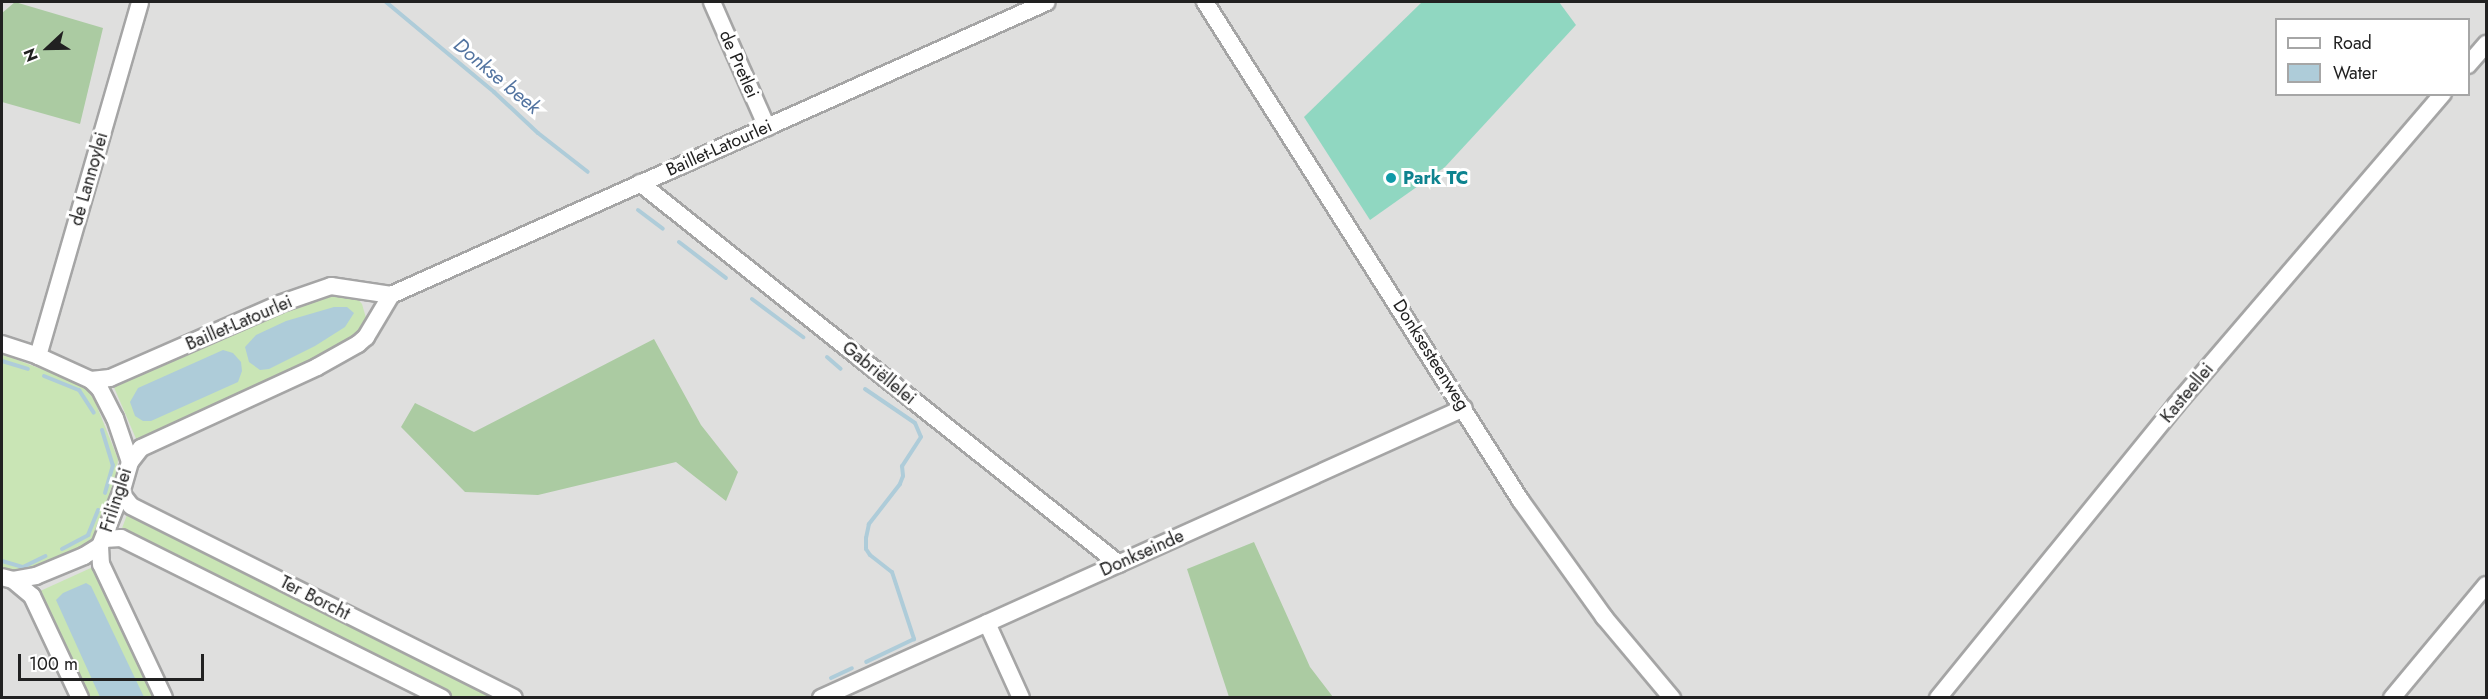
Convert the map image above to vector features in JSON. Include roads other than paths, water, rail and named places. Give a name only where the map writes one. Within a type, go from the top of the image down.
[{"type":"street","name":"de Lannoylei","points":[[38,356],[140,2]]},
{"type":"street","name":"de Pretlei","points":[[712,2],[767,127]]},
{"type":"street","name":"Baillet-Latourlei","points":[[91,380],[110,378],[279,304],[331,286],[391,295],[1047,2]]},
{"type":"street","name":"Donksesteenweg","points":[[1205,2],[1521,501],[1604,617],[1672,698]]},
{"type":"street","points":[[2470,64],[2487,44]]},
{"type":"street","name":"Kasteellei","points":[[1938,698],[2176,405],[2441,96]]},
{"type":"street","name":"Gabriëllelei","points":[[640,183],[1119,564]]},
{"type":"street","points":[[130,462],[141,448],[352,349],[366,337],[391,295]]},
{"type":"street","points":[[2,344],[38,356],[91,380]]},
{"type":"street","name":"Frilinglei","points":[[91,380],[100,389],[115,418],[130,462],[122,493],[102,543],[101,564],[164,698]]},
{"type":"street","name":"Donkseinde","points":[[821,698],[1464,408]]},
{"type":"street","name":"Ter Borcht","points":[[122,493],[131,506],[514,698]]},
{"type":"street","name":"Ter Borcht","points":[[102,543],[121,538],[442,698]]},
{"type":"street","name":"Frilinglei","points":[[7,578],[25,579],[60,568],[102,543]]},
{"type":"street","name":"Frilinglei","points":[[7,578],[32,596],[80,698]]},
{"type":"street","points":[[2392,698],[2487,585]]},
{"type":"street","points":[[987,623],[1021,698]]},
{"type":"water","points":[[334,307],[347,307],[354,313],[345,327],[315,346],[269,369],[260,370],[249,362],[245,347],[256,335],[286,321]]},
{"type":"water","points":[[223,350],[233,353],[241,362],[242,371],[238,382],[151,421],[143,421],[135,416],[130,402],[138,388]]},
{"type":"water","points":[[86,583],[91,586],[144,697],[100,697],[56,600],[63,593]]},
{"type":"waterway","name":"Donkse beek","points":[[386,2],[494,92],[538,133],[588,172]]},
{"type":"waterway","name":"Donkse beek","points":[[638,210],[663,229]]},
{"type":"waterway","name":"Donkse beek","points":[[679,242],[726,278]]},
{"type":"waterway","name":"Donkse beek","points":[[752,299],[803,337]]},
{"type":"waterway","name":"Donkse beek","points":[[827,357],[841,369]]},
{"type":"waterway","points":[[2,361],[28,369]]},
{"type":"waterway","points":[[44,376],[79,390],[94,413]]},
{"type":"waterway","name":"Donkse beek","points":[[865,389],[915,423],[921,437],[902,466],[903,476],[900,484],[869,524],[866,538],[866,549],[870,555],[892,572],[914,639],[866,662]]},
{"type":"waterway","points":[[102,430],[113,465],[105,493]]},
{"type":"waterway","points":[[62,549],[88,535],[98,510]]},
{"type":"waterway","points":[[2,561],[23,567],[46,556]]},
{"type":"waterway","name":"Donkse beek","points":[[831,678],[852,668]]},
{"type":"place","name":"Park TC","points":[[1391,178]]}]
